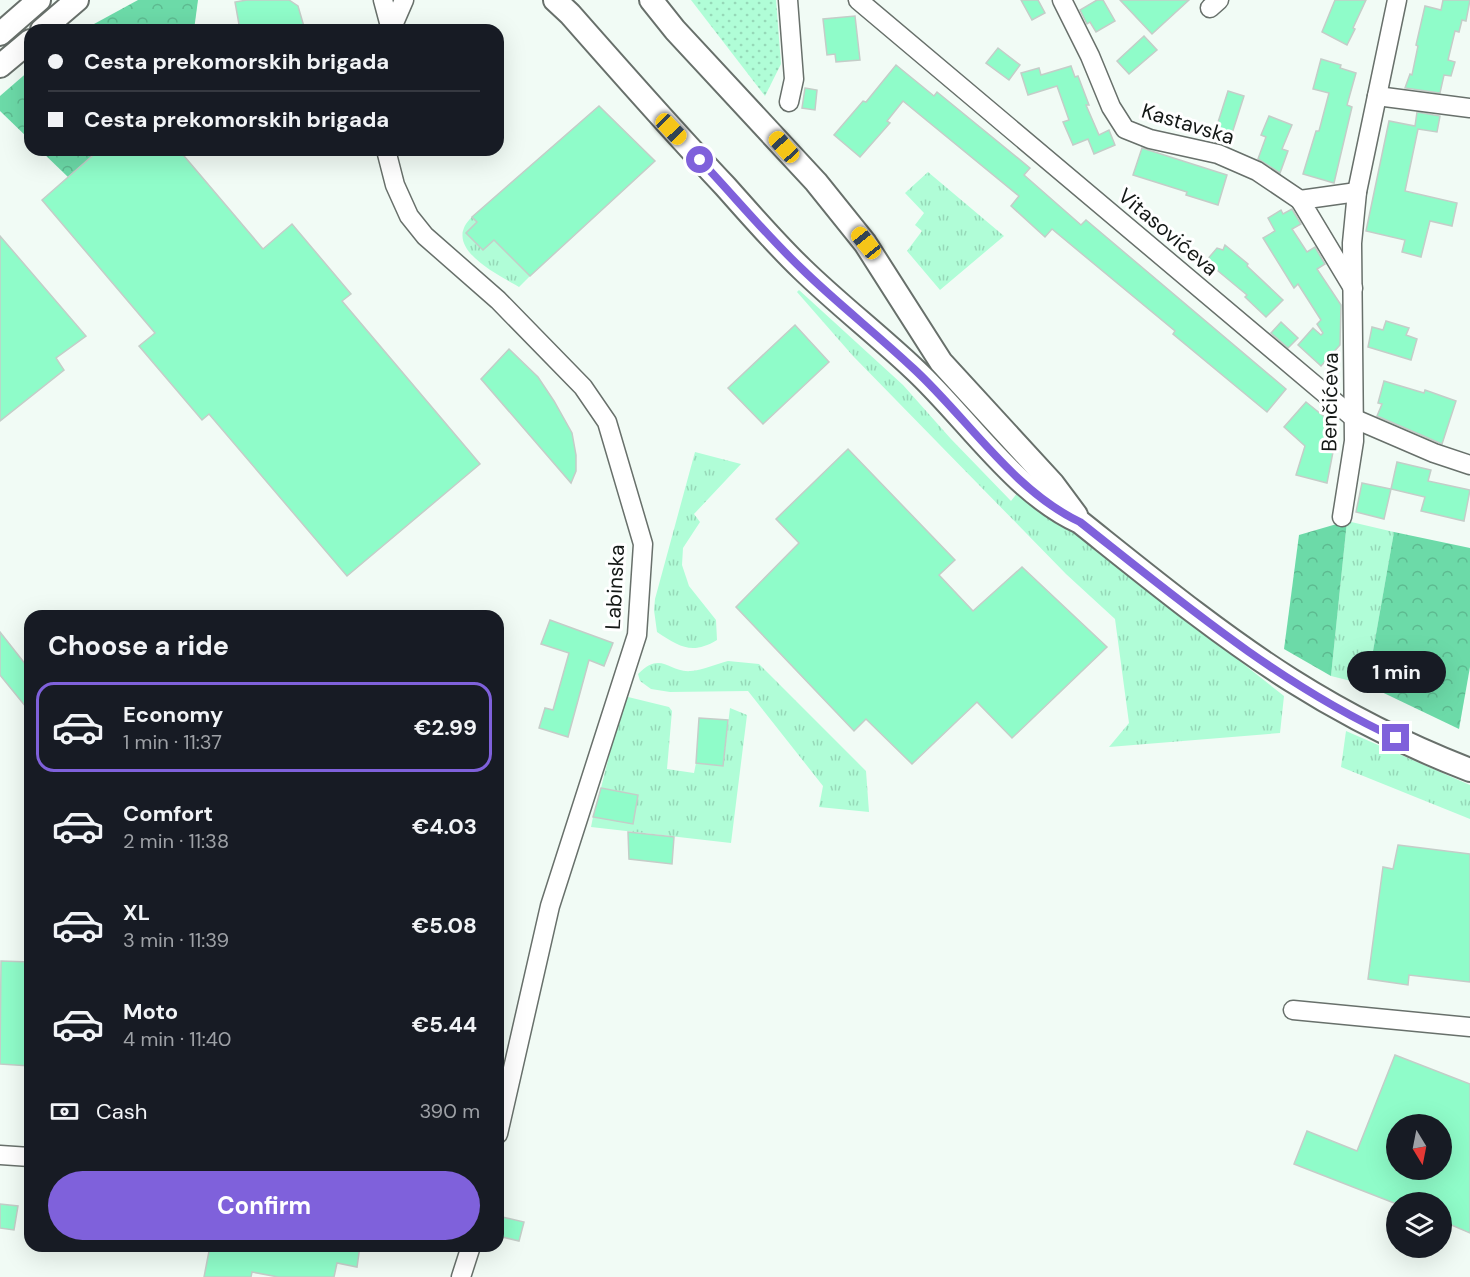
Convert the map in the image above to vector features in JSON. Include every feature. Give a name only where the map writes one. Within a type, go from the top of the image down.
[{"type":"main road","points":[[0,34],[39,0]]},
{"type":"main road","points":[[49,24],[77,0]]},
{"type":"main road","points":[[555,0],[801,269],[915,370],[998,458],[1043,500],[1080,522],[1190,609],[1291,680],[1376,728],[1470,770]]},
{"type":"main road","points":[[653,1],[675,30],[816,182],[866,243],[941,362],[1053,484],[1080,522]]},
{"type":"main road","points":[[0,66],[24,45]]},
{"type":"street","points":[[384,0],[390,24]]},
{"type":"street","points":[[394,24],[404,0]]},
{"type":"street","points":[[788,0],[794,79],[789,102]]},
{"type":"street","name":"Vitasovićeva","points":[[858,0],[1355,419],[1434,453],[1470,465]]},
{"type":"street","name":"Kastavska","points":[[1062,0],[1090,56],[1111,107],[1125,129],[1150,139],[1218,154],[1257,171],[1300,200]]},
{"type":"street","name":"Benčićeva","points":[[1342,517],[1354,441],[1352,243],[1357,192],[1396,0]]},
{"type":"street","points":[[1377,96],[1470,108]]},
{"type":"street","name":"Labinska","points":[[388,156],[395,185],[409,216],[425,236],[506,308],[583,387],[607,422],[643,544],[638,635],[550,906],[504,1108]]},
{"type":"street","points":[[1353,288],[1334,260],[1300,200],[1357,192]]},
{"type":"street","points":[[1293,1010],[1470,1028]]},
{"type":"street","points":[[0,1155],[24,1157]]},
{"type":"street","points":[[461,1277],[469,1252]]},
{"type":"green space","points":[[138,0],[198,0],[195,24],[94,24]]},
{"type":"green space","points":[[691,0],[776,0],[781,64],[765,96]]},
{"type":"green space","points":[[24,75],[24,134],[0,111],[0,96]]},
{"type":"green space","points":[[46,156],[92,156],[68,177]]},
{"type":"green space","points":[[928,172],[1004,236],[940,290],[907,251],[922,231],[915,225],[924,213],[905,193]]},
{"type":"green space","points":[[472,217],[530,276],[519,287],[486,267],[467,249],[463,239],[464,228]]},
{"type":"green space","points":[[799,290],[903,385],[1011,501],[1018,492],[1064,522],[1284,696],[1280,733],[1109,747],[1129,723],[1115,619],[1066,574],[853,356],[797,292]]},
{"type":"green space","points":[[695,452],[741,464],[694,514],[700,522],[683,548],[682,565],[689,586],[716,620],[717,640],[708,645],[693,648],[673,642],[657,632],[654,610]]},
{"type":"green space","points":[[1347,521],[1394,532],[1367,685],[1331,676]]},
{"type":"green space","points":[[1347,521],[1331,676],[1284,649],[1299,535]]},
{"type":"green space","points":[[1394,532],[1470,548],[1470,667],[1459,729],[1367,685]]},
{"type":"green space","points":[[728,661],[759,664],[866,771],[869,812],[819,807],[823,786],[748,691],[670,692],[651,689],[640,681],[638,674],[646,667],[659,663],[683,671],[691,671]]},
{"type":"green space","points":[[624,696],[669,707],[672,711],[667,769],[694,773],[696,763],[723,766],[730,708],[747,715],[731,843],[591,827],[593,817],[633,823],[638,795],[601,788]]},
{"type":"green space","points":[[1346,731],[1470,785],[1470,819],[1341,767]]},
{"type":"building","points":[[289,0],[298,6],[303,24],[239,24],[235,2]]},
{"type":"building","points":[[1021,0],[1038,0],[1045,13],[1032,20]]},
{"type":"building","points":[[1097,0],[1103,0],[1115,21],[1096,32],[1090,22],[1087,24],[1080,10]]},
{"type":"building","points":[[1120,0],[1189,0],[1152,34]]},
{"type":"building","points":[[1335,0],[1366,0],[1347,45],[1322,32]]},
{"type":"building","points":[[1443,0],[1470,0],[1466,21],[1462,20],[1459,32],[1455,31],[1448,60],[1455,62],[1451,76],[1444,75],[1440,93],[1405,88],[1410,74],[1412,75],[1425,6],[1441,10]]},
{"type":"building","points":[[855,16],[860,60],[836,62],[835,54],[827,55],[823,19]]},
{"type":"building","points":[[1144,36],[1157,50],[1129,74],[1117,61]]},
{"type":"building","points":[[998,48],[1020,65],[1009,80],[986,63]]},
{"type":"building","points":[[1321,59],[1341,65],[1340,68],[1356,73],[1347,105],[1352,107],[1334,183],[1303,174],[1316,131],[1319,131],[1329,93],[1313,89]]},
{"type":"building","points":[[896,65],[934,96],[937,92],[1030,168],[1024,175],[1081,225],[1086,220],[1286,389],[1267,412],[1173,334],[1175,331],[1052,229],[1045,237],[1011,206],[1019,196],[903,101],[887,121],[890,123],[860,157],[834,135],[863,101],[866,102]]},
{"type":"building","points":[[1071,66],[1075,77],[1078,76],[1089,105],[1086,105],[1099,135],[1109,130],[1115,145],[1094,154],[1088,139],[1073,145],[1063,122],[1069,120],[1057,86],[1028,95],[1021,73],[1039,68],[1041,75]]},
{"type":"building","points":[[805,88],[817,90],[815,110],[802,108]]},
{"type":"building","points":[[1228,91],[1244,96],[1228,146],[1212,141]]},
{"type":"building","points":[[599,106],[655,161],[530,276],[494,240],[483,250],[466,233],[477,222],[472,217]]},
{"type":"building","points":[[1417,112],[1440,116],[1437,132],[1418,129],[1405,191],[1457,203],[1452,226],[1430,221],[1421,257],[1402,252],[1405,240],[1366,231],[1389,121],[1415,126]]},
{"type":"building","points":[[1269,116],[1292,125],[1282,149],[1288,151],[1280,173],[1258,159],[1266,137],[1261,135]]},
{"type":"building","points":[[1142,148],[1227,175],[1218,205],[1186,195],[1187,192],[1133,175]]},
{"type":"building","points":[[92,156],[184,156],[263,249],[292,224],[351,294],[342,301],[480,464],[347,576],[209,414],[202,420],[139,346],[155,333],[42,200]]},
{"type":"building","points":[[1292,209],[1301,224],[1292,229],[1307,252],[1315,247],[1325,264],[1317,269],[1341,305],[1340,345],[1321,366],[1298,345],[1313,328],[1321,335],[1323,333],[1317,324],[1321,320],[1298,284],[1294,288],[1263,238],[1275,231],[1268,218],[1281,210],[1283,214]]},
{"type":"building","points":[[0,236],[86,336],[56,358],[64,370],[0,421]]},
{"type":"building","points":[[1225,245],[1248,264],[1247,266],[1283,300],[1266,317],[1245,297],[1247,295],[1206,261],[1217,248],[1223,250]]},
{"type":"building","points":[[1386,321],[1409,328],[1406,335],[1417,339],[1411,360],[1368,347],[1372,327],[1383,330]]},
{"type":"building","points":[[1281,322],[1298,338],[1288,348],[1271,333]]},
{"type":"building","points":[[795,325],[829,362],[763,424],[728,388]]},
{"type":"building","points":[[509,349],[538,377],[572,433],[576,471],[571,483],[481,379]]},
{"type":"building","points":[[1384,381],[1424,393],[1425,390],[1456,401],[1442,444],[1377,416],[1382,404],[1378,403]]},
{"type":"building","points":[[1306,402],[1337,427],[1321,445],[1333,452],[1327,483],[1296,475],[1305,446],[1284,427]]},
{"type":"building","points":[[848,449],[955,560],[939,575],[973,611],[1022,567],[1107,647],[1012,738],[977,702],[912,764],[866,719],[854,731],[736,607],[799,543],[776,519]]},
{"type":"building","points":[[1397,462],[1431,470],[1428,481],[1470,490],[1464,521],[1421,511],[1425,497],[1391,489]]},
{"type":"building","points":[[1362,483],[1391,489],[1384,519],[1356,512]]},
{"type":"building","points":[[550,620],[613,643],[604,666],[589,660],[568,737],[539,728],[545,708],[553,710],[569,653],[541,644]]},
{"type":"building","points":[[0,632],[24,662],[24,705],[0,675]]},
{"type":"building","points":[[699,718],[728,720],[723,766],[696,763]]},
{"type":"building","points":[[601,788],[638,795],[633,824],[593,817]]},
{"type":"building","points":[[628,832],[674,837],[672,864],[629,859]]},
{"type":"building","points":[[1398,845],[1470,854],[1470,982],[1409,975],[1408,985],[1368,979],[1383,867],[1393,869]]},
{"type":"building","points":[[1,961],[24,962],[24,1066],[0,1064]]},
{"type":"building","points":[[1395,1055],[1470,1084],[1470,1233],[1452,1225],[1452,1192],[1386,1192],[1386,1200],[1294,1164],[1307,1131],[1357,1151]]},
{"type":"building","points":[[0,1204],[18,1206],[14,1230],[0,1228]]},
{"type":"building","points":[[504,1217],[524,1222],[519,1241],[504,1237]]},
{"type":"building","points":[[209,1252],[359,1252],[357,1267],[337,1263],[334,1277],[278,1277],[252,1272],[251,1277],[204,1277]]},
{"type":"route","points":[[700,160],[801,269],[915,370],[998,458],[1043,500],[1080,522],[1190,609],[1291,680],[1396,738]]}]
